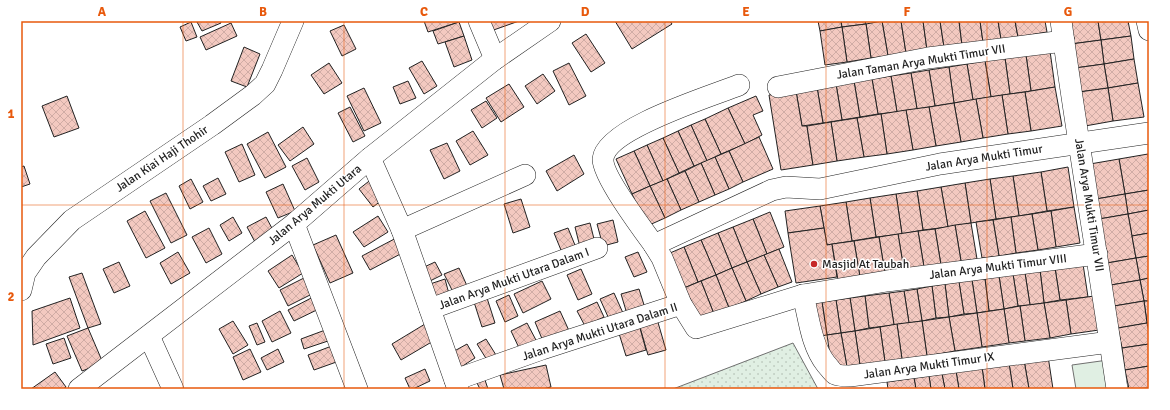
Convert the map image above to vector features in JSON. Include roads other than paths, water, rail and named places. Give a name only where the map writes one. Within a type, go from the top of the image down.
[{"type":"street","name":"Jalan Kiai Haji Thohir","points":[[22,276],[36,257],[72,220],[173,153],[253,95],[265,84],[293,21]]},
{"type":"street","points":[[479,21],[495,59]]},
{"type":"street","name":"Jalan Arya Mukti Utara","points":[[79,389],[294,224],[370,158],[495,59],[550,21]]},
{"type":"street","name":"Jalan Arya Mukti Timur VII","points":[[1061,21],[1117,389]]},
{"type":"street","points":[[1147,21],[1149,30]]},
{"type":"street","name":"Jalan Taman Arya Mukti Timur VII","points":[[778,87],[928,58],[1064,41]]},
{"type":"street","points":[[681,304],[662,258],[612,184],[603,159],[608,147],[628,131],[648,121],[739,85]]},
{"type":"street","name":"Jalan Arya Mukti Timur","points":[[654,245],[772,190],[786,187],[820,189],[940,164],[1149,133]]},
{"type":"street","points":[[370,158],[402,230],[456,385]]},
{"type":"street","points":[[402,230],[525,175]]},
{"type":"street","points":[[294,224],[357,389]]},
{"type":"street","name":"Jalan Arya Mukti Utara Dalam I","points":[[430,309],[597,248]]},
{"type":"street","name":"Jalan Arya Mukti Timur VIII","points":[[803,295],[887,281],[1097,254]]},
{"type":"street","name":"Jalan Arya Mukti Utara Dalam II","points":[[456,385],[542,349],[681,304],[696,328],[803,295]]},
{"type":"street","name":"Jalan Arya Mukti Timur IX","points":[[803,295],[815,345],[821,358],[834,373],[841,376],[850,376],[864,382],[1110,342]]},
{"type":"street","points":[[149,336],[173,389]]},
{"type":"place","name":"Masjid At Taubah","points":[[814,264]]}]
